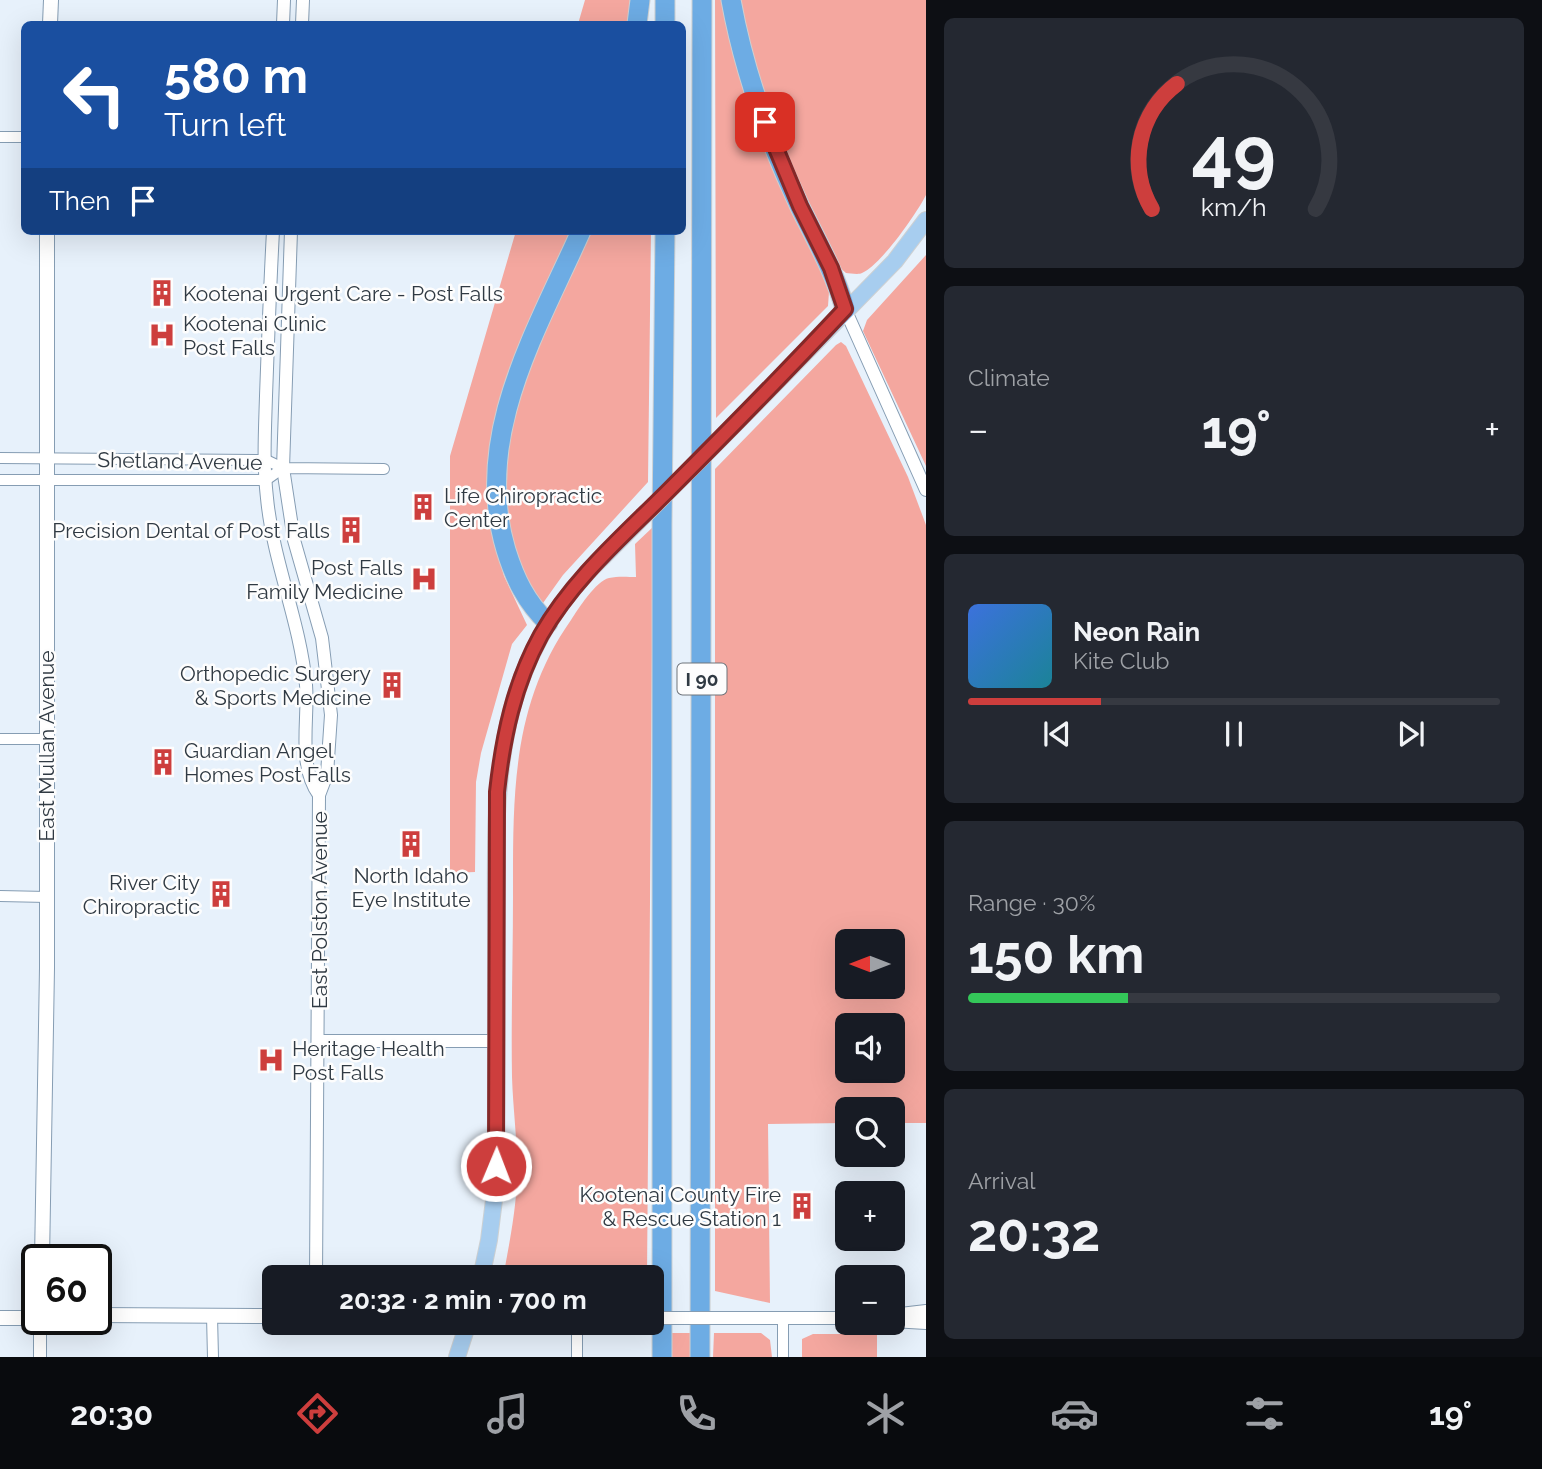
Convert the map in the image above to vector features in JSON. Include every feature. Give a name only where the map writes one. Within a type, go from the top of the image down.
[{"type":"highway","points":[[637,21],[640,0]]},
{"type":"highway","points":[[665,0],[665,21]]},
{"type":"highway","name":"I 90","points":[[700,1357],[702,0]]},
{"type":"highway","points":[[731,0],[760,109],[800,206],[831,268],[845,309]]},
{"type":"highway","points":[[548,624],[523,593],[509,558],[497,503],[497,456],[502,426],[518,373],[579,235]]},
{"type":"highway","name":"I 90","points":[[662,1357],[662,524],[665,235]]},
{"type":"main road","points":[[50,21],[51,0]]},
{"type":"main road","points":[[484,1265],[495,1192],[497,792],[502,749],[515,696],[532,653],[577,581],[895,261],[926,220]]},
{"type":"main road","name":"East Mullan Avenue","points":[[42,1244],[47,897],[47,235]]},
{"type":"main road","points":[[112,1315],[262,1316]]},
{"type":"main road","points":[[0,1318],[21,1319]]},
{"type":"main road","points":[[457,1357],[464,1335]]},
{"type":"street","points":[[283,21],[284,0]]},
{"type":"street","points":[[302,21],[303,0]]},
{"type":"street","points":[[0,137],[21,137]]},
{"type":"street","name":"East Polston Avenue","points":[[273,235],[266,480],[271,534],[298,638],[306,686],[307,759],[310,779],[319,795]]},
{"type":"street","name":"East Polston Avenue","points":[[291,235],[283,468],[294,540],[322,638],[329,702],[330,755],[327,774],[319,795],[316,1265]]},
{"type":"street","points":[[845,309],[926,490]]},
{"type":"street","name":"Shetland Avenue","points":[[0,458],[265,460],[283,468]]},
{"type":"street","points":[[283,468],[384,468]]},
{"type":"street","name":"Shetland Avenue","points":[[0,480],[266,480],[283,468]]},
{"type":"street","points":[[0,739],[46,739]]},
{"type":"street","points":[[0,896],[47,897]]},
{"type":"street","points":[[318,1041],[496,1041]]},
{"type":"street","points":[[905,1313],[926,1311]]},
{"type":"street","points":[[212,1316],[213,1357]]},
{"type":"street","points":[[664,1318],[835,1318]]},
{"type":"street","points":[[783,1318],[783,1357]]},
{"type":"street","points":[[905,1322],[926,1324]]},
{"type":"street","points":[[39,1335],[40,1357]]},
{"type":"street","points":[[577,1335],[577,1357]]},
{"type":"shaded area","points":[[585,0],[632,0],[629,21],[579,21]]},
{"type":"shaded area","points":[[715,0],[722,0],[829,292],[828,306],[716,418]]},
{"type":"shaded area","points":[[739,0],[926,0],[926,195],[888,250],[862,273],[846,273],[838,266],[820,233],[765,110]]},
{"type":"shaded area","points":[[515,235],[571,235],[509,378],[495,541],[504,576],[527,625],[512,644],[481,753],[476,782],[475,872],[450,873],[450,456]]},
{"type":"shaded area","points":[[588,235],[651,235],[648,482],[563,575],[543,603],[527,595],[506,516],[506,450],[531,360]]},
{"type":"shaded area","points":[[926,255],[926,466],[863,331],[867,320]]},
{"type":"shaded area","points":[[841,342],[846,346],[908,477],[926,525],[926,1123],[905,1123],[905,1097],[835,1097],[835,1123],[768,1124],[770,1303],[715,1291],[715,469]]},
{"type":"shaded area","points":[[653,527],[647,1265],[505,1265],[517,1178],[512,1054],[514,823],[526,719],[551,652],[593,590],[609,578],[636,577],[635,544]]},
{"type":"shaded area","points":[[671,1333],[690,1333],[690,1357],[671,1357]]},
{"type":"shaded area","points":[[714,1333],[761,1333],[770,1340],[772,1357],[713,1357]]},
{"type":"shaded area","points":[[813,1334],[877,1335],[877,1357],[802,1357],[802,1339]]},
{"type":"place","name":"Kootenai Urgent Care - Post Falls","points":[[162,293]]},
{"type":"place","name":"Kootenai Clinic Post Falls","points":[[162,335]]},
{"type":"place","name":"Life Chiropractic Center","points":[[423,507]]},
{"type":"place","name":"Precision Dental of Post Falls","points":[[351,530]]},
{"type":"place","name":"Post Falls Family Medicine","points":[[424,579]]},
{"type":"place","name":"Orthopedic Surgery & Sports Medicine","points":[[392,685]]},
{"type":"place","name":"Guardian Angel Homes Post Falls","points":[[163,762]]},
{"type":"place","name":"North Idaho Eye Institute","points":[[411,844]]},
{"type":"place","name":"River City Chiropractic","points":[[221,894]]},
{"type":"place","name":"Heritage Health Post Falls","points":[[271,1060]]},
{"type":"place","name":"Kootenai County Fire & Rescue Station 1","points":[[802,1206]]},
{"type":"route","points":[[496,1166],[497,792],[502,749],[524,671],[548,624],[577,581],[763,396],[845,309],[831,268],[800,206],[765,122]]}]
